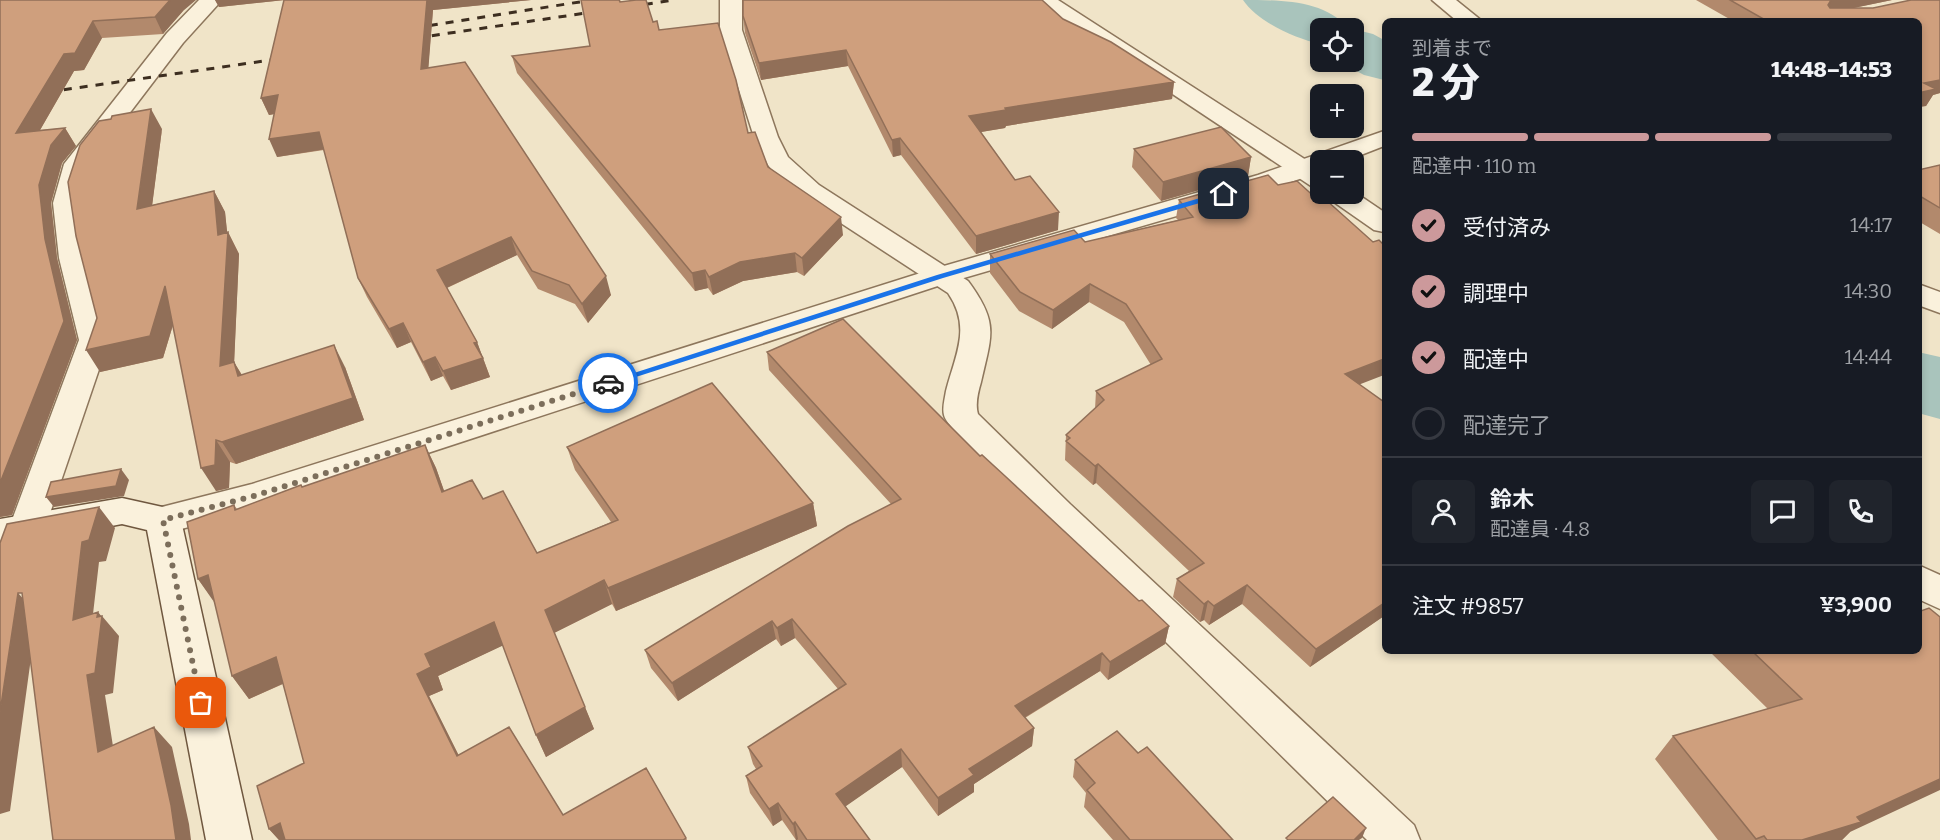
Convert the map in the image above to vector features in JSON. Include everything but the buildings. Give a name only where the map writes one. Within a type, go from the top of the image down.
[{"type":"street","points":[[13,530],[94,340],[73,258],[66,203],[77,164],[175,38],[211,0]]},
{"type":"street","points":[[731,0],[730,30],[766,137],[777,160],[790,175],[810,190],[958,288],[970,300],[975,313],[976,351],[961,393],[960,414],[966,422],[1057,513],[1398,840]]},
{"type":"street","points":[[1044,0],[1310,163]]},
{"type":"street","points":[[1442,0],[1467,18]]},
{"type":"street","points":[[1356,150],[1382,139]]},
{"type":"street","points":[[13,530],[122,511],[163,520],[254,496],[940,276],[1310,169]]},
{"type":"street","points":[[1355,204],[1382,223]]},
{"type":"street","points":[[1922,295],[1940,304]]},
{"type":"street","points":[[163,520],[229,840]]},
{"type":"street","points":[[1922,583],[1940,594]]},
{"type":"waterway","points":[[1269,0],[1310,22]]},
{"type":"waterway","points":[[1364,52],[1382,62]]},
{"type":"waterway","points":[[1922,381],[1940,392]]},
{"type":"railway","points":[[414,28],[592,0]]},
{"type":"railway","points":[[629,7],[673,0]]},
{"type":"railway","points":[[416,38],[600,11]]},
{"type":"railway","points":[[48,92],[285,58]]},
{"type":"way so far","points":[[201,703],[163,520],[254,496],[608,383]]},
{"type":"route","points":[[608,383],[940,276],[1224,194]]}]
